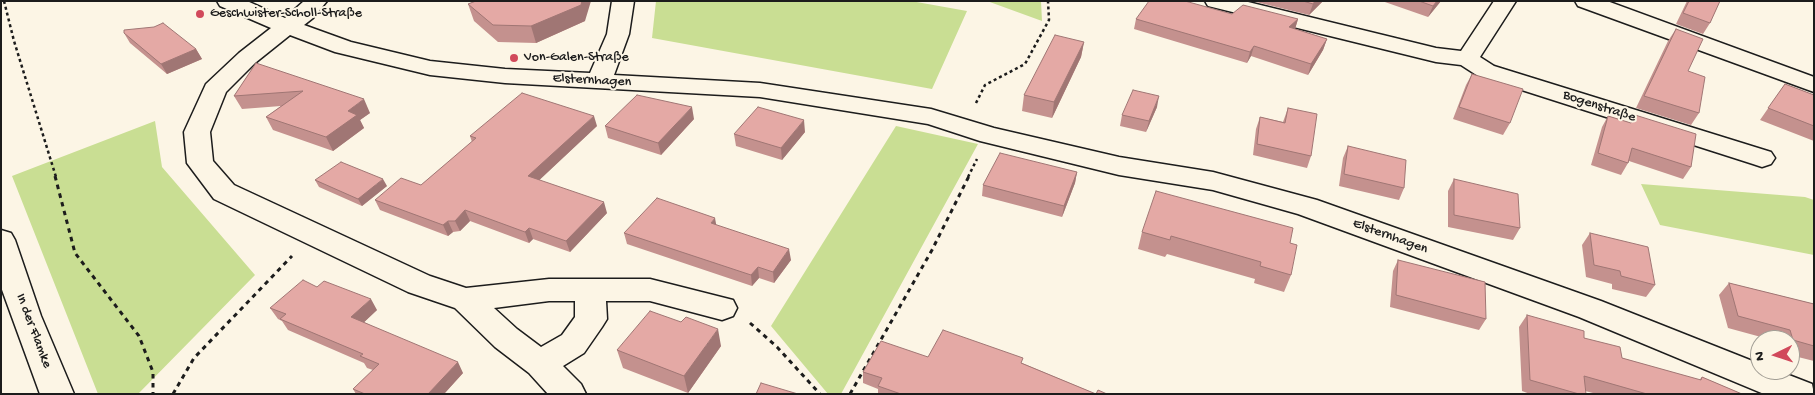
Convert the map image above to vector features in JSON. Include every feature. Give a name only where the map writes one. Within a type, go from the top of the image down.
[{"type":"street","name":"Elsternhagen","points":[[228,1],[343,48],[430,68],[505,76],[760,90],[931,117],[1119,166],[1212,181],[1308,207],[1590,309],[1800,394]]},
{"type":"street","points":[[316,1],[288,27],[248,58],[216,90],[197,132],[200,163],[224,192],[419,284],[466,300],[506,338],[540,364],[569,394]]},
{"type":"street","points":[[599,82],[618,34],[623,1]]},
{"type":"street","name":"Bogenstraße","points":[[1216,1],[1436,55],[1467,59],[1486,71],[1762,158]]},
{"type":"street","points":[[1467,59],[1505,1]]},
{"type":"street","points":[[1586,1],[1814,85]]},
{"type":"street","name":"In der Flamke","points":[[1,240],[26,316],[57,394]]},
{"type":"street","points":[[466,300],[549,290],[650,290],[722,308]]},
{"type":"street","points":[[540,364],[572,344],[592,318],[590,291]]},
{"type":"path","points":[[4,1],[14,41],[54,170],[75,254],[139,336],[153,372],[153,394]]},
{"type":"path","points":[[850,394],[932,250],[977,130],[985,85],[1025,64],[1050,20],[1048,1]]},
{"type":"path","points":[[172,394],[194,358],[313,234]]},
{"type":"path","points":[[722,308],[752,324],[820,394]]},
{"type":"green space","points":[[656,1],[911,1],[967,11],[932,89],[652,38]]},
{"type":"green space","points":[[987,1],[1041,1],[1042,21]]},
{"type":"green space","points":[[155,121],[162,167],[255,275],[138,394],[98,394],[12,176]]},
{"type":"green space","points":[[896,126],[978,144],[841,394],[828,394],[771,326]]},
{"type":"green space","points":[[1641,184],[1805,197],[1814,200],[1814,255],[1660,225]]},
{"type":"building","points":[[476,1],[582,1],[581,5],[531,26],[493,25],[468,4]]},
{"type":"building","points":[[1149,1],[1185,1],[1232,14],[1243,5],[1298,19],[1289,27],[1327,39],[1311,64],[1254,46],[1250,52],[1136,19]]},
{"type":"building","points":[[1303,1],[1315,1],[1313,4]]},
{"type":"building","points":[[1419,1],[1437,1],[1433,6]]},
{"type":"building","points":[[1689,1],[1720,1],[1710,23],[1683,13]]},
{"type":"building","points":[[163,23],[196,49],[161,64],[124,33],[124,30],[154,27]]},
{"type":"building","points":[[1676,29],[1703,39],[1688,71],[1705,77],[1699,113],[1644,96]]},
{"type":"building","points":[[1055,35],[1084,42],[1054,102],[1024,95]]},
{"type":"building","points":[[256,63],[364,99],[348,111],[357,115],[326,137],[266,117],[303,91],[234,96]]},
{"type":"building","points":[[1472,74],[1523,89],[1510,123],[1459,107]]},
{"type":"building","points":[[1785,84],[1814,95],[1814,126],[1768,108]]},
{"type":"building","points":[[1133,90],[1159,96],[1149,121],[1122,115]]},
{"type":"building","points":[[522,93],[594,116],[528,176],[604,202],[566,241],[529,228],[525,232],[465,210],[455,221],[448,221],[443,225],[375,200],[401,178],[421,185],[476,138],[470,136]]},
{"type":"building","points":[[637,95],[692,107],[658,143],[605,126]]},
{"type":"building","points":[[758,107],[804,120],[781,148],[734,134]]},
{"type":"building","points":[[1288,108],[1317,114],[1311,156],[1257,144],[1260,117],[1285,123]]},
{"type":"building","points":[[1635,115],[1696,134],[1691,167],[1632,148],[1628,163],[1598,153],[1608,116],[1631,123]]},
{"type":"building","points":[[1348,146],[1406,160],[1404,188],[1344,174]]},
{"type":"building","points":[[1000,153],[1077,172],[1064,206],[983,185]]},
{"type":"building","points":[[341,162],[383,179],[358,199],[315,180]]},
{"type":"building","points":[[1454,179],[1518,194],[1520,228],[1454,215]]},
{"type":"building","points":[[1156,191],[1293,228],[1290,243],[1297,245],[1291,275],[1260,266],[1261,262],[1171,236],[1170,240],[1142,232]]},
{"type":"building","points":[[657,198],[715,218],[711,223],[789,249],[773,272],[758,267],[751,275],[624,233]]},
{"type":"building","points":[[1590,233],[1648,247],[1655,285],[1621,276],[1620,271],[1594,265]]},
{"type":"building","points":[[1398,260],[1485,282],[1486,319],[1396,295]]},
{"type":"building","points":[[303,280],[317,287],[324,281],[371,299],[351,317],[458,362],[428,394],[365,394],[353,389],[379,364],[360,356],[363,354],[280,319],[286,314],[270,308]]},
{"type":"building","points":[[1729,283],[1814,304],[1814,346],[1800,342],[1800,330],[1790,330],[1738,316]]},
{"type":"building","points":[[650,311],[681,322],[686,317],[718,329],[684,376],[617,350]]},
{"type":"building","points":[[1527,315],[1584,331],[1584,338],[1620,347],[1622,358],[1701,380],[1702,377],[1742,394],[1647,394],[1584,376],[1586,394],[1579,394],[1530,380]]},
{"type":"building","points":[[943,330],[1023,358],[1021,363],[1096,394],[901,394],[878,386],[882,378],[863,372],[881,341],[928,357]]},
{"type":"building","points":[[761,383],[798,394],[756,394]]},
{"type":"building","points":[[1098,390],[1107,394],[1096,394]]},
{"type":"place","name":"Geschwister-Scholl-Straße","points":[[200,14]]},
{"type":"place","name":"Von-Galen-Straße","points":[[514,58]]}]
